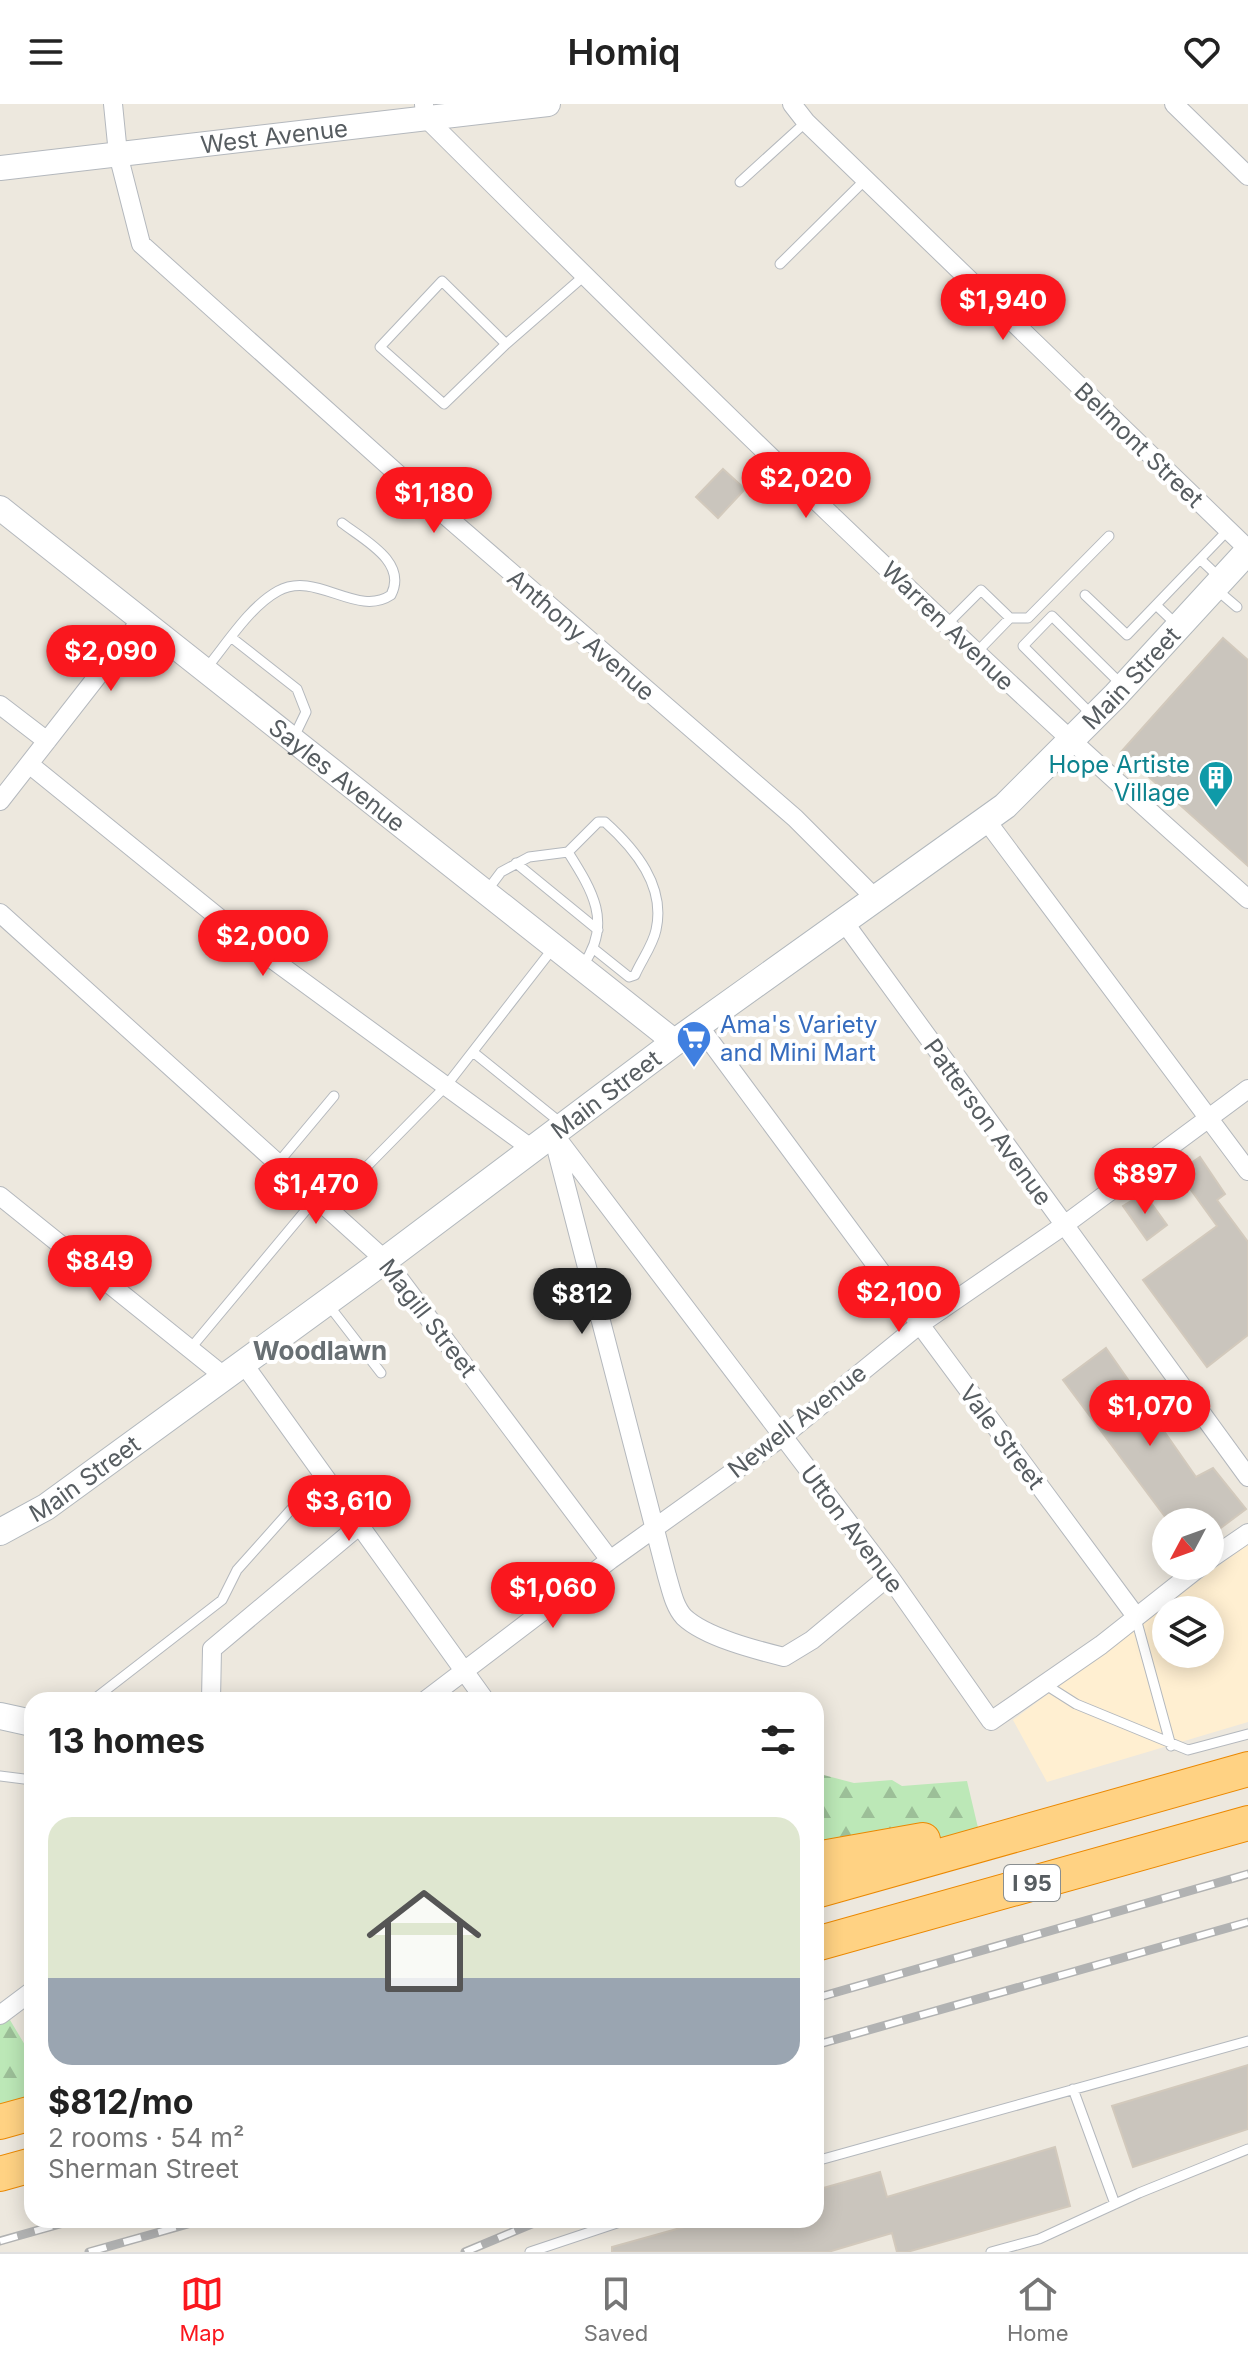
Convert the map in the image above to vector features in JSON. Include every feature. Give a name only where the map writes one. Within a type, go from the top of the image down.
[{"type":"highway","name":"I 95","points":[[824,1889],[1248,1769]]},
{"type":"highway","points":[[824,1858],[1159,1795]]},
{"type":"highway","name":"I 95","points":[[824,1942],[1248,1823]]},
{"type":"highway","points":[[0,2122],[24,2115]]},
{"type":"highway","points":[[0,2174],[24,2167]]},
{"type":"main road","name":"Main Street","points":[[0,1532],[46,1507],[385,1260],[675,1042],[986,820],[1070,742],[1248,550]]},
{"type":"main road","points":[[0,1716],[24,1721]]},
{"type":"street","name":"Anthony Avenue","points":[[113,104],[118,154],[141,244],[156,260],[653,698],[795,818],[876,899]]},
{"type":"street","name":"West Avenue","points":[[0,168],[425,110],[548,104]]},
{"type":"street","name":"Belmont Street","points":[[792,104],[865,180],[1248,550]]},
{"type":"street","points":[[1174,104],[1248,176]]},
{"type":"street","name":"Warren Avenue","points":[[425,110],[584,276],[946,625],[1070,742],[1248,899]]},
{"type":"street","name":"Sayles Avenue","points":[[0,508],[554,947],[588,958],[675,1042]]},
{"type":"street","points":[[0,801],[142,619]]},
{"type":"street","points":[[0,705],[47,741]]},
{"type":"street","name":"Utton Avenue","points":[[29,764],[250,943],[446,1086],[550,1136],[889,1576],[991,1721],[1046,1685]]},
{"type":"street","points":[[986,820],[1248,1171]]},
{"type":"street","name":"Magill Street","points":[[0,913],[385,1260],[610,1560]]},
{"type":"street","name":"Patterson Avenue","points":[[844,922],[1248,1477]]},
{"type":"street","name":"Vale Street","points":[[699,1026],[1135,1615]]},
{"type":"street","name":"Newell Avenue","points":[[437,1692],[610,1560],[782,1437],[919,1325],[1063,1226],[1248,1089]]},
{"type":"street","points":[[550,1136],[677,1607],[685,1618],[747,1648],[784,1657],[812,1640],[889,1576]]},
{"type":"street","points":[[0,1196],[190,1349],[234,1370],[330,1482],[478,1692]]},
{"type":"street","points":[[211,1692],[212,1649],[361,1524]]},
{"type":"street","points":[[1224,1549],[1248,1533]]},
{"type":"street","points":[[1046,1685],[1182,1580]]},
{"type":"street","points":[[0,2015],[24,1997]]},
{"type":"lane","points":[[740,182],[806,122]]},
{"type":"lane","points":[[780,264],[865,180]]},
{"type":"lane","points":[[506,344],[442,281],[380,347],[444,404],[506,344],[584,276]]},
{"type":"lane","points":[[205,670],[261,604],[280,590],[297,586],[323,587],[365,602],[383,600],[391,595],[397,576],[390,562],[342,523]]},
{"type":"lane","points":[[1085,595],[1127,635],[1228,530]]},
{"type":"lane","points":[[946,625],[981,590],[1010,618],[1028,618],[1109,536]]},
{"type":"lane","points":[[1200,559],[1237,607]]},
{"type":"lane","points":[[1156,605],[1178,626]]},
{"type":"lane","points":[[1094,717],[1023,646],[1052,616],[1124,686]]},
{"type":"lane","points":[[976,653],[1010,618]]},
{"type":"lane","points":[[232,638],[297,689],[306,712],[293,739]]},
{"type":"lane","points":[[486,892],[501,872],[516,863],[529,857],[568,852],[598,822],[605,822],[636,850],[655,890],[656,930],[635,975],[629,977],[588,958],[598,930],[597,902],[568,852]]},
{"type":"lane","points":[[516,863],[598,930]]},
{"type":"lane","points":[[190,1349],[322,1202],[446,1086],[554,947]]},
{"type":"lane","points":[[473,1052],[550,1136]]},
{"type":"lane","points":[[278,1163],[334,1096]]},
{"type":"lane","points":[[326,1303],[381,1373]]},
{"type":"lane","points":[[103,1692],[222,1600],[237,1570],[295,1505],[330,1482]]},
{"type":"lane","points":[[1135,1615],[1171,1746]]},
{"type":"lane","points":[[1046,1685],[1076,1704],[1171,1746],[1188,1750],[1248,1734]]},
{"type":"lane","points":[[0,1776],[24,1779]]},
{"type":"lane","points":[[824,2159],[1248,2041]]},
{"type":"lane","points":[[1073,2089],[1115,2204]]},
{"type":"lane","points":[[991,2252],[1039,2239],[1248,2149]]},
{"type":"lane","points":[[530,2252],[602,2228]]},
{"type":"shaded area","points":[[1248,1544],[1248,1722],[1047,1782],[1013,1720],[1152,1616],[1152,1668],[1224,1668],[1224,1596],[1179,1596],[1200,1580],[1224,1580],[1224,1562]]},
{"type":"green space","points":[[824,1775],[854,1783],[892,1780],[902,1786],[967,1781],[979,1832],[824,1889]]},
{"type":"green space","points":[[7,2015],[24,2043],[24,2113],[0,2120],[0,2017]]},
{"type":"building","points":[[723,469],[745,489],[718,518],[696,497]]},
{"type":"building","name":"Hope Artiste Village","points":[[1223,638],[1248,660],[1248,866],[1121,752]]},
{"type":"building","points":[[1200,1157],[1225,1194],[1217,1200],[1248,1242],[1248,1335],[1207,1367],[1143,1280],[1217,1226],[1178,1172]]},
{"type":"building","points":[[1144,1193],[1167,1225],[1147,1240],[1123,1206]]},
{"type":"building","points":[[1106,1348],[1196,1477],[1213,1468],[1246,1509],[1224,1526],[1224,1508],[1159,1508],[1063,1380]]},
{"type":"building","points":[[1248,2065],[1248,2129],[1133,2167],[1112,2106]]},
{"type":"building","points":[[1055,2147],[1070,2206],[907,2252],[897,2252],[892,2233],[828,2252],[612,2252],[612,2247],[680,2228],[824,2228],[824,2188],[880,2172],[887,2197]]},
{"type":"railway","points":[[824,1996],[1248,1874]]},
{"type":"railway","points":[[824,2043],[1248,1922]]},
{"type":"railway","points":[[0,2241],[46,2228]]},
{"type":"railway","points":[[89,2252],[174,2228]]},
{"type":"railway","points":[[465,2252],[522,2228]]},
{"type":"place","name":"Hope Artiste Village","points":[[1216,809]]},
{"type":"place","name":"Ama's Variety and Mini Mart","points":[[694,1069]]},
{"type":"district","name":"Woodlawn","points":[[320,1350]]}]
